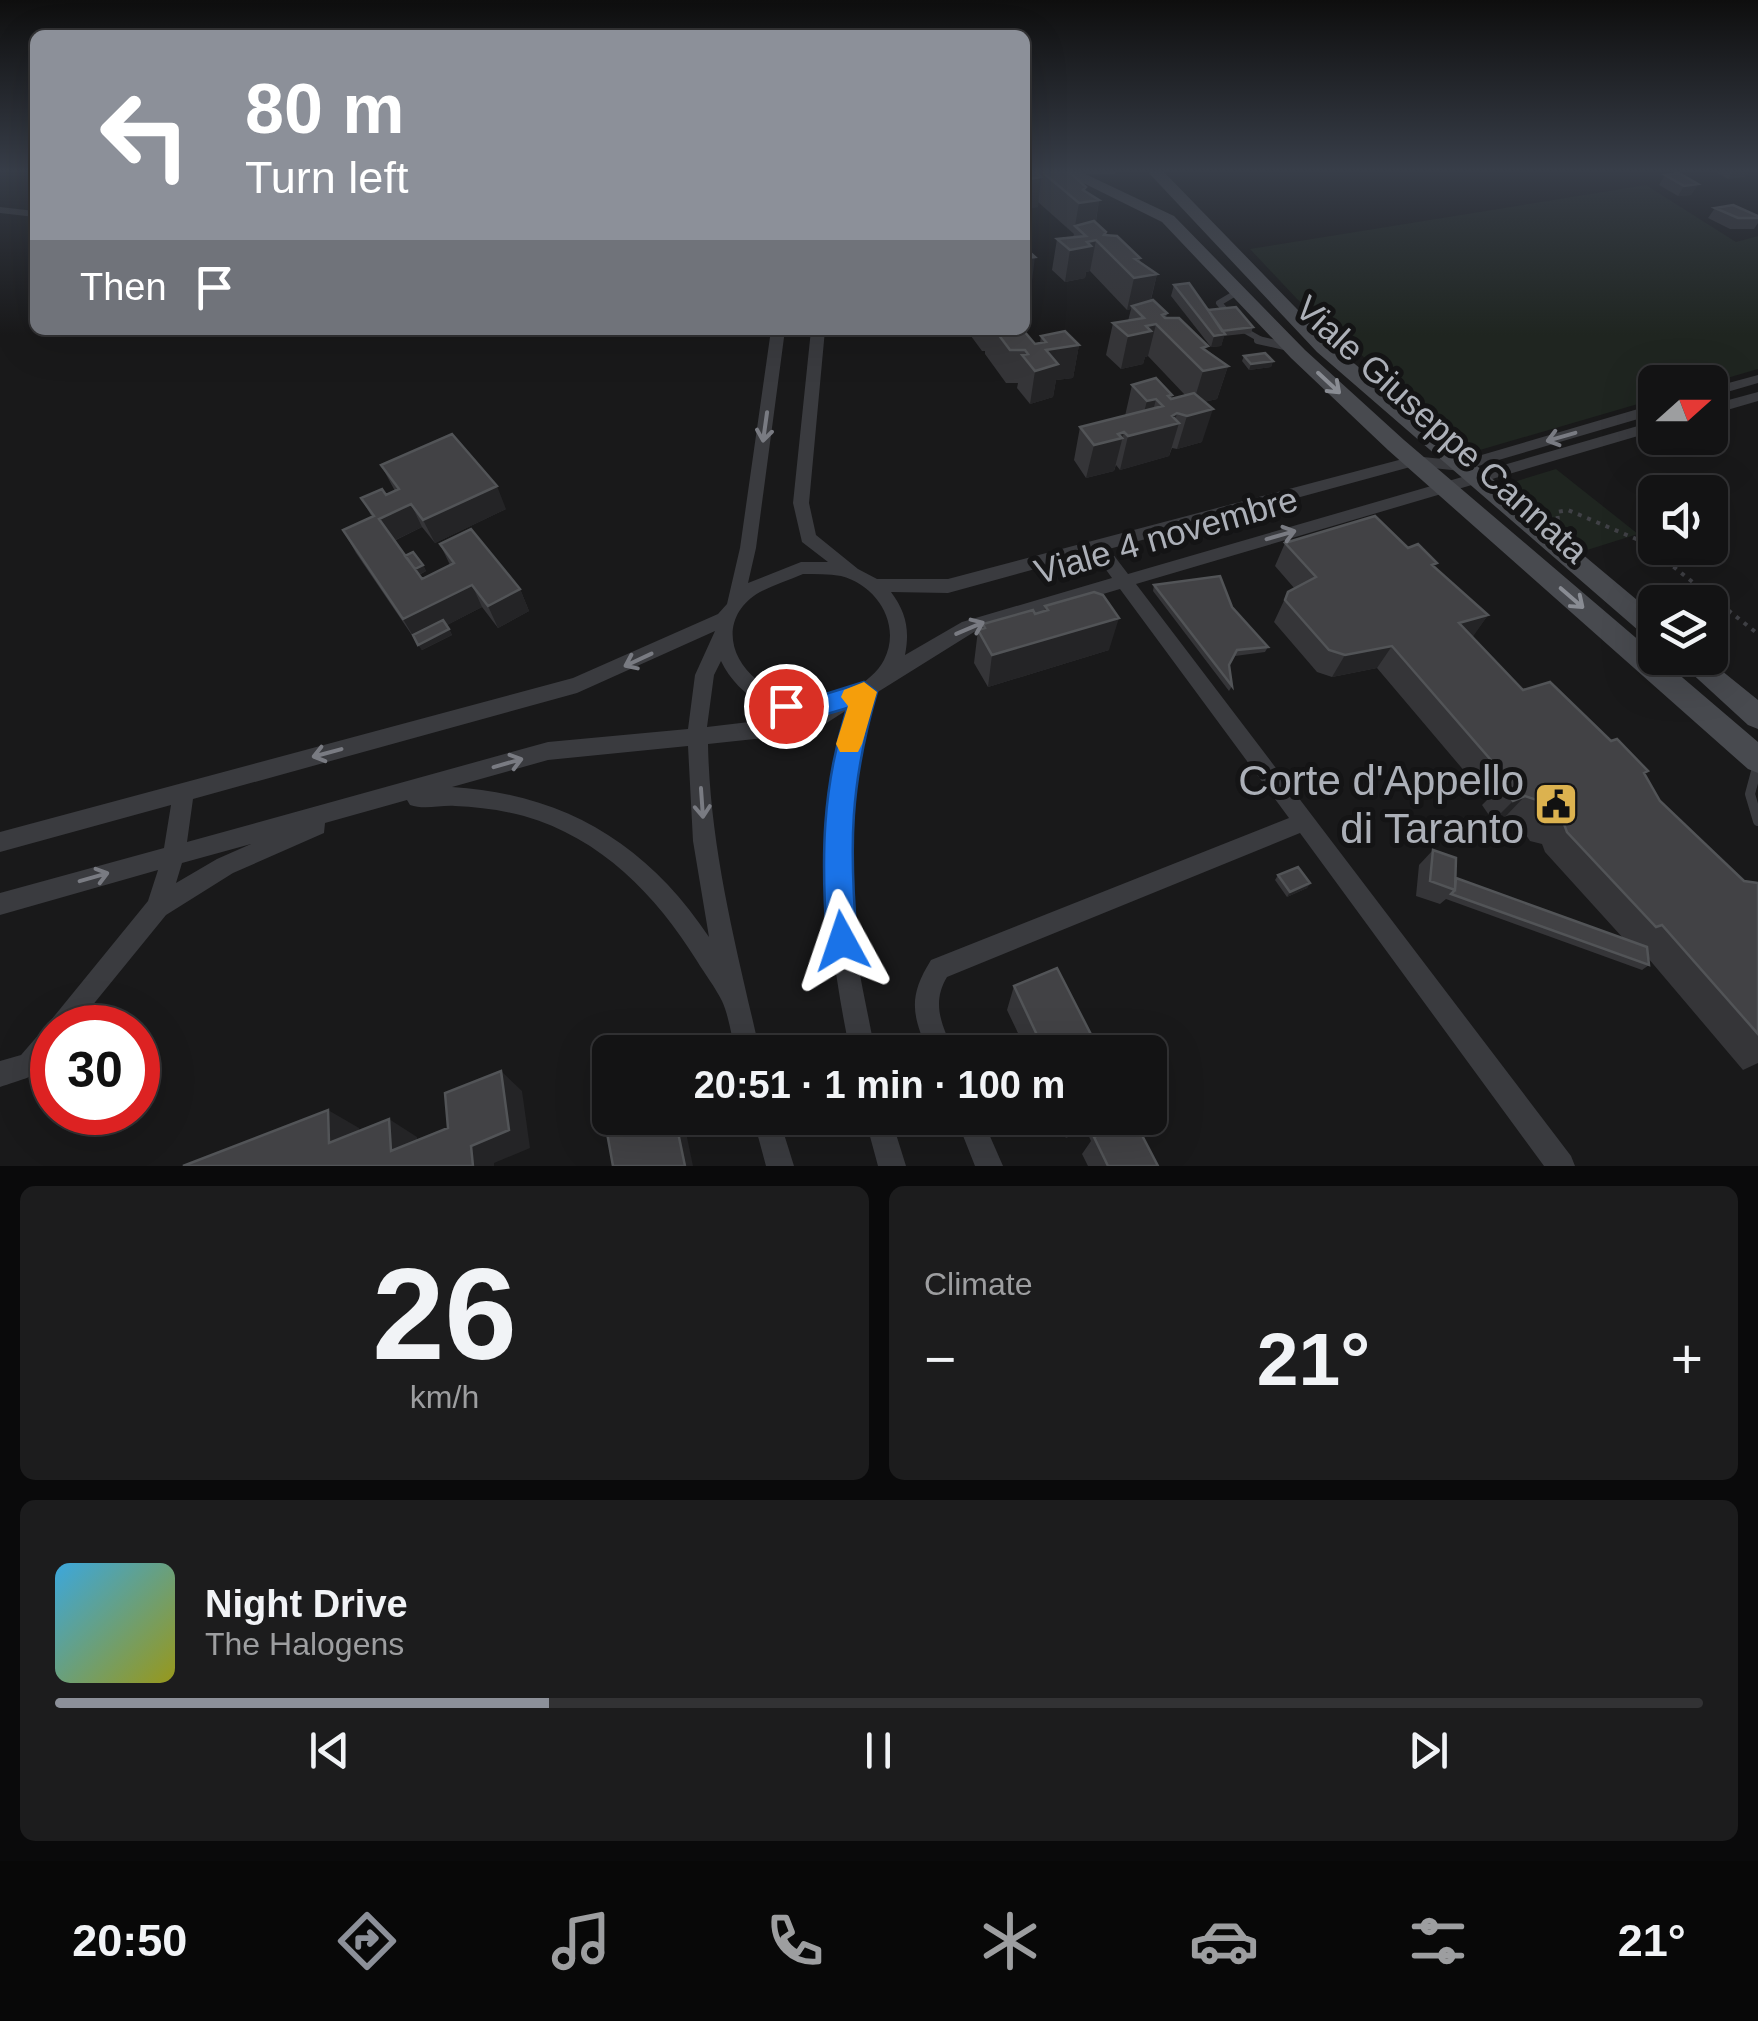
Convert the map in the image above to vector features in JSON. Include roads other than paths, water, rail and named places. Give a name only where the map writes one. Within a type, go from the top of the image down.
[{"type":"street","name":"Viale Giuseppe Cannata","points":[[1174,225],[1292,347],[1414,462],[1758,762]]},
{"type":"street","name":"Viale Giuseppe Cannata","points":[[1205,225],[1324,348],[1638,616]]},
{"type":"street","points":[[1241,294],[1270,293]]},
{"type":"street","points":[[743,1035],[706,858],[698,739],[707,658],[721,642],[748,548],[777,335]]},
{"type":"street","points":[[0,904],[548,751],[811,725],[885,676],[898,652],[901,627],[892,604],[875,585],[854,574],[808,538],[800,503],[817,335]]},
{"type":"street","points":[[1728,388],[1758,379]]},
{"type":"street","points":[[1728,405],[1758,396]]},
{"type":"street","points":[[1468,473],[1638,415]]},
{"type":"street","points":[[1468,473],[1638,430]]},
{"type":"street","name":"Viale 4 novembre","points":[[875,585],[948,586],[1414,462],[1468,473]]},
{"type":"street","name":"Viale 4 novembre","points":[[885,676],[968,626],[1446,488],[1468,473]]},
{"type":"street","points":[[1098,546],[1560,1166]]},
{"type":"street","points":[[0,842],[577,685],[730,611],[763,580],[801,568],[854,574]]},
{"type":"street","points":[[721,642],[726,663],[739,682],[760,697],[786,706],[816,707],[854,697]]},
{"type":"street","points":[[1709,675],[1758,716]]},
{"type":"street","points":[[854,697],[835,850],[845,971],[860,1035]]},
{"type":"street","points":[[158,908],[174,853],[184,792]]},
{"type":"street","points":[[77,1005],[158,908],[225,866],[370,803],[448,794],[517,802],[604,839],[670,902],[732,993]]},
{"type":"street","points":[[934,1035],[926,1016],[924,990],[939,968],[1303,822]]},
{"type":"street","points":[[0,1074],[30,1064]]},
{"type":"street","points":[[771,1135],[780,1166]]},
{"type":"street","points":[[883,1135],[892,1166]]},
{"type":"street","points":[[975,1135],[989,1166]]},
{"type":"lane","points":[[1758,762],[1750,794],[1758,822]]},
{"type":"place","name":"Corte d'Appello di Taranto","points":[[1556,804]]}]
